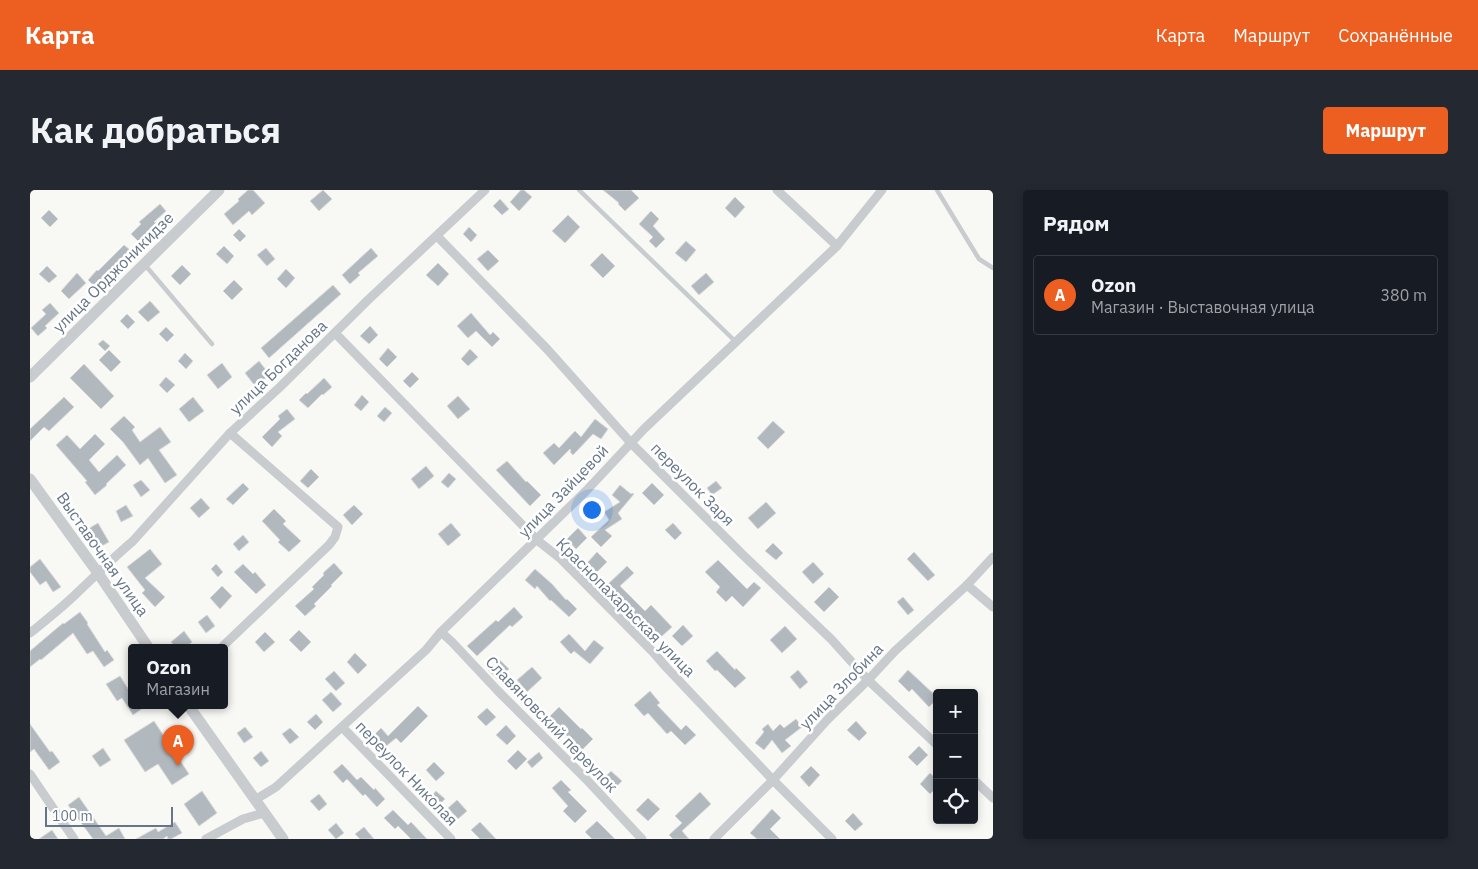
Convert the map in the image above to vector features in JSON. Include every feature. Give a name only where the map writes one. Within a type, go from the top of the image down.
[{"type":"street","name":"улица Орджоникидзе","points":[[30,377],[219,190]]},
{"type":"street","name":"улица Богданова","points":[[30,633],[133,541],[230,433],[486,190]]},
{"type":"street","points":[[777,190],[837,246]]},
{"type":"street","name":"улица Зайцевой","points":[[255,800],[276,787],[426,650],[441,632],[537,540],[631,443],[837,246],[882,190]]},
{"type":"street","name":"переулок Заря","points":[[437,236],[547,349],[631,443],[742,554],[831,639],[868,680],[933,741]]},
{"type":"street","name":"Краснопахарьская улица","points":[[335,334],[537,540],[560,559],[653,652],[773,780],[832,839]]},
{"type":"street","points":[[225,644],[329,545],[335,537],[338,527],[230,433]]},
{"type":"street","name":"Выставочная улица","points":[[30,479],[98,573],[146,644]]},
{"type":"street","name":"улица Злобина","points":[[714,839],[773,780],[828,719],[895,651],[993,557]]},
{"type":"street","points":[[967,584],[993,607]]},
{"type":"street","name":"Славяновский переулок","points":[[441,632],[586,779],[642,839]]},
{"type":"street","points":[[191,709],[283,839]]},
{"type":"street","name":"переулок Николая","points":[[342,727],[451,839]]},
{"type":"street","points":[[30,774],[74,839]]},
{"type":"street","points":[[978,784],[993,798]]},
{"type":"street","points":[[206,839],[242,819],[264,813]]},
{"type":"lane","points":[[579,190],[736,342]]},
{"type":"lane","points":[[937,190],[978,259],[993,268]]},
{"type":"lane","points":[[145,264],[212,344]]},
{"type":"building","points":[[248,190],[253,190],[265,203],[252,215],[249,211],[233,225],[224,214]]},
{"type":"building","points":[[323,190],[332,199],[319,211],[310,201]]},
{"type":"building","points":[[521,190],[524,190],[532,197],[519,211],[510,202]]},
{"type":"building","points":[[603,190],[631,190],[639,198],[625,211],[619,203]]},
{"type":"building","points":[[735,197],[745,207],[735,218],[725,208]]},
{"type":"building","points":[[500,199],[509,209],[502,215],[493,206]]},
{"type":"building","points":[[160,204],[166,211],[138,241],[131,234],[141,224],[139,222]]},
{"type":"building","points":[[49,210],[58,219],[50,227],[41,218]]},
{"type":"building","points":[[651,211],[659,219],[653,226],[665,239],[656,248],[649,241],[653,237],[639,224]]},
{"type":"building","points":[[568,215],[580,227],[565,243],[552,231]]},
{"type":"building","points":[[469,227],[477,235],[471,242],[463,234]]},
{"type":"building","points":[[239,229],[246,236],[240,242],[233,235]]},
{"type":"building","points":[[686,241],[696,250],[686,262],[675,253]]},
{"type":"building","points":[[124,245],[130,250],[95,287],[88,280]]},
{"type":"building","points":[[224,246],[234,256],[227,264],[216,254]]},
{"type":"building","points":[[266,248],[275,259],[267,266],[257,255]]},
{"type":"building","points":[[371,248],[378,256],[358,273],[360,275],[350,284],[342,275]]},
{"type":"building","points":[[488,250],[499,261],[488,271],[477,259]]},
{"type":"building","points":[[602,253],[615,266],[603,278],[590,265]]},
{"type":"building","points":[[438,263],[449,274],[438,286],[426,275]]},
{"type":"building","points":[[182,265],[191,274],[180,285],[171,276]]},
{"type":"building","points":[[47,266],[57,276],[49,283],[39,274]]},
{"type":"building","points":[[286,269],[295,278],[286,288],[277,279]]},
{"type":"building","points":[[77,273],[86,283],[69,299],[61,291]]},
{"type":"building","points":[[706,273],[714,282],[699,295],[691,286]]},
{"type":"building","points":[[234,280],[243,289],[232,300],[223,291]]},
{"type":"building","points":[[333,285],[341,294],[269,358],[261,348]]},
{"type":"building","points":[[150,301],[160,312],[148,322],[138,312]]},
{"type":"building","points":[[50,303],[59,313],[45,326],[47,328],[38,336],[31,328],[46,314],[42,310]]},
{"type":"building","points":[[471,313],[490,335],[493,332],[500,339],[492,347],[476,331],[468,338],[457,326]]},
{"type":"building","points":[[127,314],[135,322],[128,329],[120,321]]},
{"type":"building","points":[[370,326],[378,335],[369,344],[360,336]]},
{"type":"building","points":[[166,327],[174,335],[167,342],[159,334]]},
{"type":"building","points":[[103,340],[110,346],[105,351],[98,344]]},
{"type":"building","points":[[388,348],[397,357],[387,367],[379,359]]},
{"type":"building","points":[[470,349],[478,357],[468,366],[461,359]]},
{"type":"building","points":[[109,350],[121,362],[111,372],[99,360]]},
{"type":"building","points":[[185,353],[193,361],[186,369],[178,361]]},
{"type":"building","points":[[259,361],[270,375],[255,386],[245,373]]},
{"type":"building","points":[[222,363],[232,377],[218,389],[207,375]]},
{"type":"building","points":[[84,364],[114,396],[101,409],[70,378]]},
{"type":"building","points":[[412,372],[419,379],[410,388],[403,381]]},
{"type":"building","points":[[166,377],[175,385],[167,393],[159,385]]},
{"type":"building","points":[[324,378],[332,387],[308,408],[299,400]]},
{"type":"building","points":[[362,395],[369,402],[361,411],[354,405]]},
{"type":"building","points":[[458,396],[470,409],[458,419],[447,406]]},
{"type":"building","points":[[64,397],[74,407],[49,431],[44,427],[30,441],[30,429]]},
{"type":"building","points":[[193,397],[204,411],[189,422],[179,409]]},
{"type":"building","points":[[385,407],[392,413],[384,422],[377,416]]},
{"type":"building","points":[[287,409],[295,419],[278,432],[282,436],[272,447],[262,437],[280,419],[278,416]]},
{"type":"building","points":[[124,416],[135,427],[132,430],[140,442],[160,427],[171,442],[159,450],[177,475],[165,483],[148,458],[140,465],[123,442],[110,429]]},
{"type":"building","points":[[595,419],[608,429],[601,439],[593,434],[573,455],[570,449],[554,465],[543,453],[554,443],[559,448],[575,431],[581,437]]},
{"type":"building","points":[[773,421],[785,432],[768,449],[757,438]]},
{"type":"building","points":[[95,434],[105,444],[89,460],[99,472],[117,455],[126,465],[95,495],[85,482],[87,481],[56,445],[67,435],[80,449]]},
{"type":"building","points":[[507,461],[541,495],[530,506],[496,470]]},
{"type":"building","points":[[426,466],[434,476],[419,489],[411,479]]},
{"type":"building","points":[[311,469],[319,477],[308,488],[300,481]]},
{"type":"building","points":[[449,473],[456,479],[448,488],[441,482]]},
{"type":"building","points":[[141,480],[150,490],[141,497],[133,485]]},
{"type":"building","points":[[716,481],[722,488],[712,495],[707,488]]},
{"type":"building","points":[[243,483],[249,489],[233,505],[226,499]]},
{"type":"building","points":[[652,483],[664,495],[654,505],[642,493]]},
{"type":"building","points":[[620,485],[631,494],[634,494],[618,513],[622,519],[605,530],[612,536],[601,547],[591,537],[609,520],[604,512],[620,502],[612,495]]},
{"type":"building","points":[[201,498],[210,508],[199,518],[190,508]]},
{"type":"building","points":[[766,502],[776,513],[758,529],[748,518]]},
{"type":"building","points":[[126,505],[133,516],[121,522],[116,511]]},
{"type":"building","points":[[354,505],[363,514],[352,525],[343,515]]},
{"type":"building","points":[[274,509],[286,521],[283,524],[301,541],[289,552],[278,542],[280,540],[262,521]]},
{"type":"building","points":[[98,523],[109,542],[98,548],[88,529]]},
{"type":"building","points":[[451,523],[461,535],[448,546],[438,534]]},
{"type":"building","points":[[673,523],[682,533],[675,540],[665,530]]},
{"type":"building","points":[[578,528],[587,538],[576,549],[567,539]]},
{"type":"building","points":[[243,535],[249,542],[239,551],[233,544]]},
{"type":"building","points":[[773,543],[783,553],[776,560],[765,551]]},
{"type":"building","points":[[150,549],[162,564],[145,578],[165,597],[155,607],[142,593],[145,590],[127,567]]},
{"type":"building","points":[[597,552],[607,562],[596,573],[587,563]]},
{"type":"building","points":[[914,552],[935,575],[928,581],[907,559]]},
{"type":"building","points":[[40,559],[61,587],[53,592],[46,581],[40,585],[30,572],[30,567]]},
{"type":"building","points":[[718,560],[747,589],[754,582],[761,588],[743,607],[732,596],[726,602],[716,592],[720,587],[705,572]]},
{"type":"building","points":[[813,562],[824,574],[813,584],[802,572]]},
{"type":"building","points":[[334,563],[343,573],[314,604],[316,606],[305,616],[295,606],[314,589],[312,587]]},
{"type":"building","points":[[216,564],[223,572],[218,577],[211,569]]},
{"type":"building","points":[[243,564],[253,574],[255,572],[266,585],[256,594],[234,572]]},
{"type":"building","points":[[627,566],[634,573],[620,586],[645,611],[651,605],[672,627],[661,637],[644,620],[641,623],[606,586]]},
{"type":"building","points":[[535,569],[577,609],[569,617],[550,601],[537,586],[535,589],[525,580]]},
{"type":"building","points":[[222,586],[232,596],[220,609],[210,598]]},
{"type":"building","points":[[829,587],[839,597],[824,612],[814,602]]},
{"type":"building","points":[[903,597],[914,610],[908,615],[897,602]]},
{"type":"building","points":[[514,607],[523,617],[512,627],[510,625],[477,656],[467,646]]},
{"type":"building","points":[[80,612],[105,652],[107,650],[114,660],[104,667],[93,651],[87,654],[73,633],[30,667],[30,651],[63,623]]},
{"type":"building","points":[[207,615],[215,626],[206,633],[198,622]]},
{"type":"building","points":[[683,625],[693,636],[682,646],[672,636]]},
{"type":"building","points":[[785,626],[797,639],[782,653],[770,640]]},
{"type":"building","points":[[299,630],[311,642],[301,652],[289,640]]},
{"type":"building","points":[[184,631],[192,642],[190,644],[173,644],[171,642]]},
{"type":"building","points":[[265,632],[275,642],[264,652],[255,642]]},
{"type":"building","points":[[569,634],[585,651],[594,640],[604,648],[590,664],[574,651],[571,654],[560,642]]},
{"type":"building","points":[[717,651],[735,670],[736,668],[746,678],[735,688],[706,661]]},
{"type":"building","points":[[355,653],[367,665],[358,674],[347,662]]},
{"type":"building","points":[[499,659],[509,669],[498,680],[488,670]]},
{"type":"building","points":[[532,667],[542,678],[527,692],[517,680]]},
{"type":"building","points":[[798,670],[808,682],[800,689],[790,677]]},
{"type":"building","points":[[908,670],[933,693],[933,703],[929,707],[912,689],[909,692],[898,681]]},
{"type":"building","points":[[334,671],[345,683],[336,691],[325,679]]},
{"type":"building","points":[[120,676],[128,689],[128,707],[122,698],[117,701],[106,684]]},
{"type":"building","points":[[650,691],[660,703],[657,705],[681,730],[686,725],[696,735],[685,745],[671,731],[667,734],[648,713],[644,716],[634,705]]},
{"type":"building","points":[[331,692],[342,704],[333,712],[322,700]]},
{"type":"building","points":[[418,706],[428,716],[401,743],[396,738],[384,748],[373,736],[381,728],[388,736]]},
{"type":"building","points":[[559,707],[593,739],[582,750],[548,718]]},
{"type":"building","points":[[487,708],[496,717],[486,726],[477,717]]},
{"type":"building","points":[[129,709],[141,709],[133,715]]},
{"type":"building","points":[[316,714],[323,722],[315,730],[307,722]]},
{"type":"building","points":[[796,719],[802,727],[785,740],[791,746],[782,753],[772,740],[764,750],[755,743],[764,732],[762,729],[768,724],[773,731],[780,724],[784,728]]},
{"type":"building","points":[[154,721],[189,774],[172,785],[158,764],[145,772],[124,740]]},
{"type":"building","points":[[856,721],[867,733],[859,741],[847,730]]},
{"type":"building","points":[[30,724],[50,752],[52,751],[60,762],[49,770],[34,749],[30,752]]},
{"type":"building","points":[[506,725],[516,736],[507,745],[496,735]]},
{"type":"building","points":[[245,727],[253,737],[244,743],[237,733]]},
{"type":"building","points":[[290,728],[299,737],[290,744],[282,734]]},
{"type":"building","points":[[919,746],[928,755],[917,766],[908,757]]},
{"type":"building","points":[[103,748],[111,760],[100,767],[92,756]]},
{"type":"building","points":[[518,750],[527,759],[516,770],[507,761]]},
{"type":"building","points":[[261,751],[269,761],[261,767],[253,758]]},
{"type":"building","points":[[539,752],[543,758],[532,768],[527,762]]},
{"type":"building","points":[[434,762],[445,773],[436,781],[426,770]]},
{"type":"building","points":[[342,764],[357,780],[361,777],[385,799],[377,807],[365,794],[363,796],[347,779],[343,783],[333,772]]},
{"type":"building","points":[[811,766],[820,775],[809,787],[800,777]]},
{"type":"building","points":[[611,771],[622,781],[614,789],[604,778]]},
{"type":"building","points":[[930,773],[933,776],[933,791],[930,794],[920,784]]},
{"type":"building","points":[[561,780],[571,790],[568,792],[587,811],[575,823],[563,811],[568,806],[552,788]]},
{"type":"building","points":[[202,791],[217,813],[199,826],[184,804]]},
{"type":"building","points":[[436,791],[445,799],[438,806],[429,799]]},
{"type":"building","points":[[700,792],[711,804],[682,831],[689,839],[673,839],[669,835],[682,823],[675,816]]},
{"type":"building","points":[[319,794],[327,804],[319,811],[310,801]]},
{"type":"building","points":[[79,797],[106,836],[119,828],[125,839],[93,839],[68,805]]},
{"type":"building","points":[[648,798],[660,809],[648,821],[636,810]]},
{"type":"building","points":[[457,800],[467,811],[458,819],[448,808]]},
{"type":"building","points":[[772,809],[781,818],[770,829],[780,839],[757,839],[750,833]]},
{"type":"building","points":[[393,810],[408,825],[411,822],[427,839],[411,839],[398,826],[395,829],[384,818]]},
{"type":"building","points":[[853,813],[863,824],[855,831],[845,821]]},
{"type":"building","points":[[597,821],[615,839],[592,839],[585,832]]},
{"type":"building","points":[[175,822],[182,833],[171,839],[168,839],[167,836],[163,839],[136,839],[156,828],[158,832]]},
{"type":"building","points":[[480,822],[496,839],[480,839],[471,830]]},
{"type":"building","points":[[336,823],[344,833],[336,839],[328,830]]},
{"type":"building","points":[[364,827],[374,839],[360,839],[355,834]]},
{"type":"building","points":[[52,830],[58,839],[39,839]]},
{"type":"place","name":"Ozon","points":[[178,766]]}]
